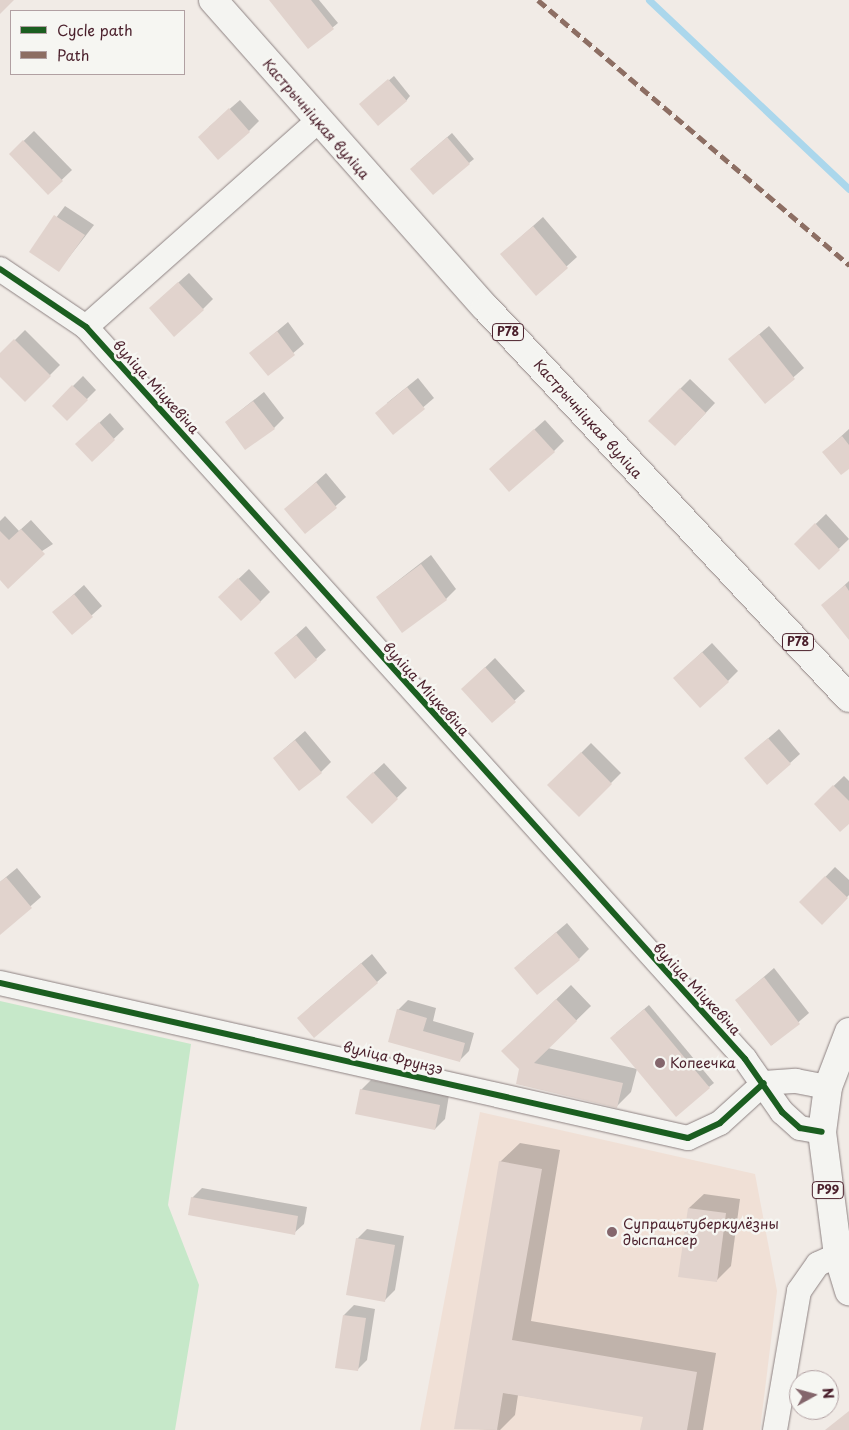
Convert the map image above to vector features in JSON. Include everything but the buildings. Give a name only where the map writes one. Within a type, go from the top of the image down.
[{"type":"main road","name":"Кастрычніцкая вуліца","points":[[213,0],[317,122],[849,698]]},
{"type":"main road","name":"Р99","points":[[849,1032],[828,1087],[822,1132],[838,1255],[849,1291]]},
{"type":"street","points":[[86,327],[317,122]]},
{"type":"street","name":"вуліца Міцкевіча","points":[[0,269],[86,327],[764,1083],[782,1112],[800,1128],[822,1132]]},
{"type":"street","name":"вуліца Фрунзэ","points":[[0,983],[688,1138],[720,1123],[764,1083]]},
{"type":"street","points":[[764,1083],[796,1081],[828,1087]]},
{"type":"street","points":[[775,1430],[799,1291],[818,1264],[838,1255]]},
{"type":"shaded area","name":"Супрацьтуберкулёзны дыспансер","points":[[480,1112],[755,1174],[777,1291],[760,1430],[420,1430]]},
{"type":"green space","points":[[0,1001],[191,1044],[168,1205],[199,1285],[175,1430],[0,1430]]},
{"type":"waterway","points":[[649,0],[849,189]]},
{"type":"marked path","points":[[538,0],[849,265]]},
{"type":"cycle path","points":[[0,269],[86,327],[745,1059],[782,1112],[800,1128],[822,1132]]},
{"type":"cycle path","points":[[0,983],[688,1138],[720,1123],[764,1083]]},
{"type":"place","name":"Копеечка","points":[[660,1063]]},
{"type":"place","name":"Супрацьтуберкулёзны дыспансер","points":[[612,1232]]}]
